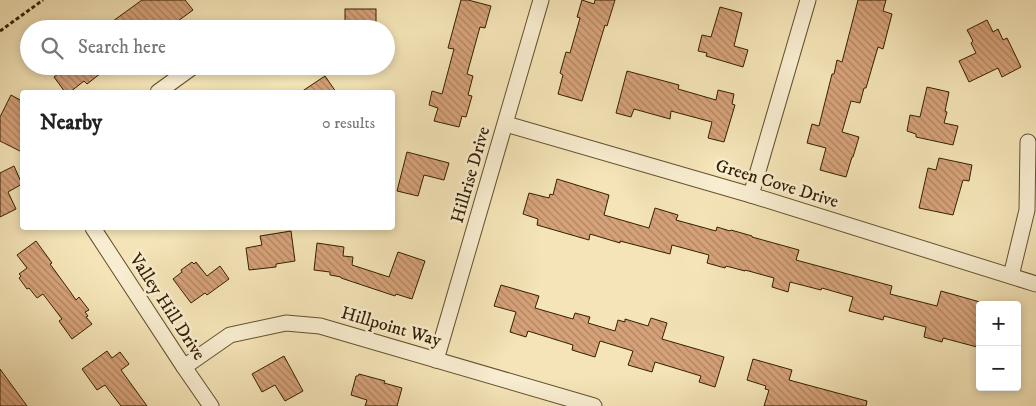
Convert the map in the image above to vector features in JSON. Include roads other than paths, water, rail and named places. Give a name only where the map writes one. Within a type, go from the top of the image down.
[{"type":"street","name":"Hillrise Drive","points":[[436,360],[541,0]]},
{"type":"street","points":[[751,195],[808,0]]},
{"type":"street","points":[[161,90],[182,75]]},
{"type":"street","name":"Green Cove Drive","points":[[506,124],[751,195],[1036,284]]},
{"type":"street","points":[[1011,276],[1027,210],[1028,142]]},
{"type":"street","name":"Valley Hill Drive","points":[[94,230],[211,406]]},
{"type":"street","name":"Hillpoint Way","points":[[184,367],[230,335],[286,323],[320,326],[594,406]]}]
